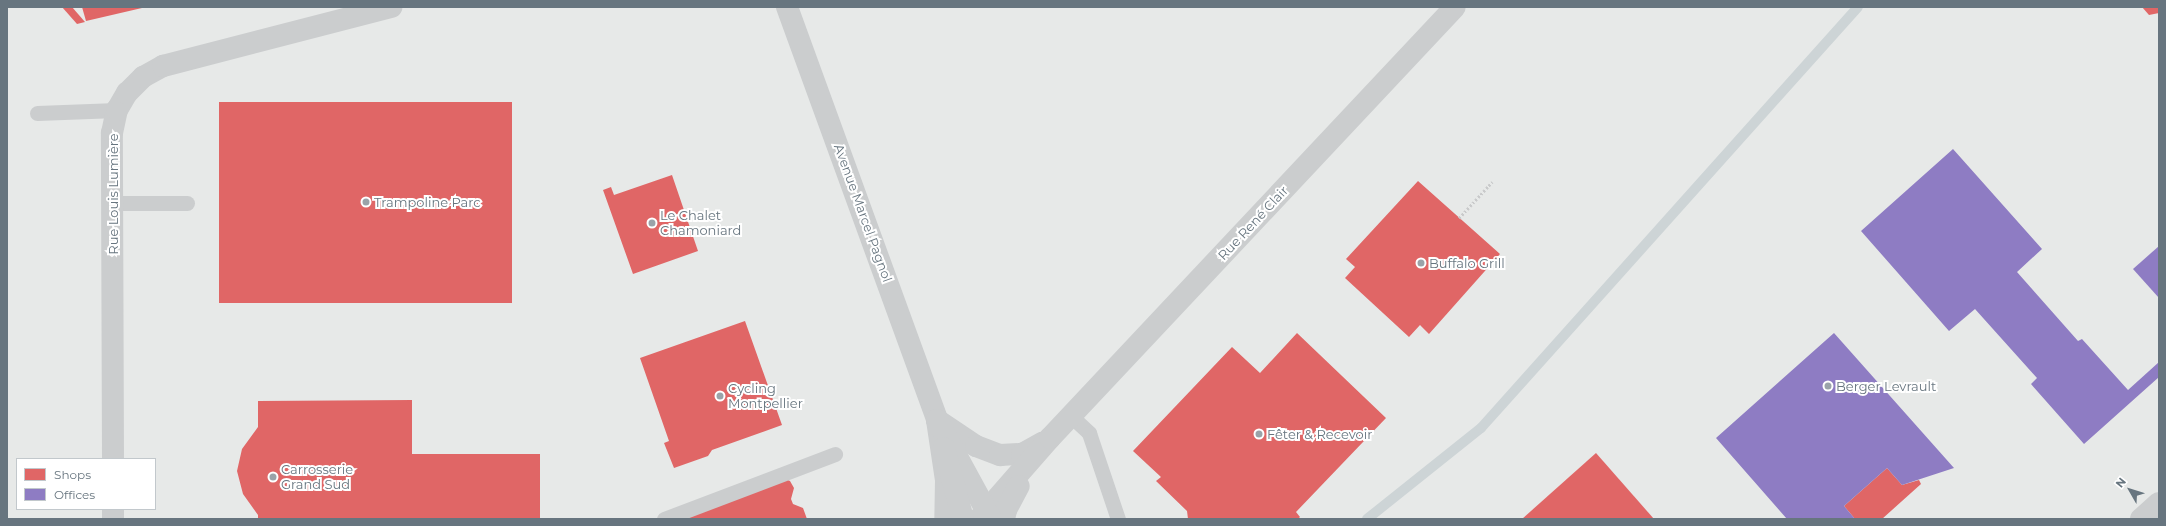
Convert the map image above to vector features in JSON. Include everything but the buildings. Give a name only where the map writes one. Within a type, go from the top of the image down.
[{"type":"street","name":"Rue Louis Lumière","points":[[113,458],[112,133],[117,110],[126,93],[144,77],[163,66],[390,7]]},
{"type":"street","name":"Avenue Marcel Pagnol","points":[[787,7],[937,420],[963,519]]},
{"type":"street","name":"Rue René Clair","points":[[991,517],[1050,438],[1070,416],[1455,7]]},
{"type":"street","name":"Avenue Marcel Pagnol","points":[[937,420],[991,517]]},
{"type":"street","name":"Rue René Clair","points":[[937,420],[976,446],[1000,455],[1022,454],[1050,438]]},
{"type":"street","points":[[937,420],[946,480],[945,519]]},
{"type":"street","points":[[2141,519],[2159,503]]},
{"type":"lane","points":[[37,113],[117,110]]},
{"type":"lane","points":[[112,203],[187,203]]},
{"type":"lane","points":[[1070,416],[1089,433],[1118,519]]},
{"type":"lane","points":[[664,519],[834,454]]},
{"type":"path","points":[[1459,218],[1492,182]]},
{"type":"shaded area","points":[[7,7],[2159,7],[2159,519],[7,519]]},
{"type":"waterway","points":[[1367,519],[1481,428],[1858,7]]},
{"type":"place","name":"Trampoline Parc","points":[[366,202]]},
{"type":"place","name":"Le Chalet Chamoniard","points":[[652,223]]},
{"type":"place","name":"Buffalo Grill","points":[[1421,263]]},
{"type":"place","name":"Berger Levrault","points":[[1828,386]]},
{"type":"place","name":"Cycling Montpellier","points":[[720,396]]},
{"type":"place","name":"Fêter & Recevoir","points":[[1259,434]]},
{"type":"place","name":"Carrosserie Grand Sud","points":[[273,477]]}]
